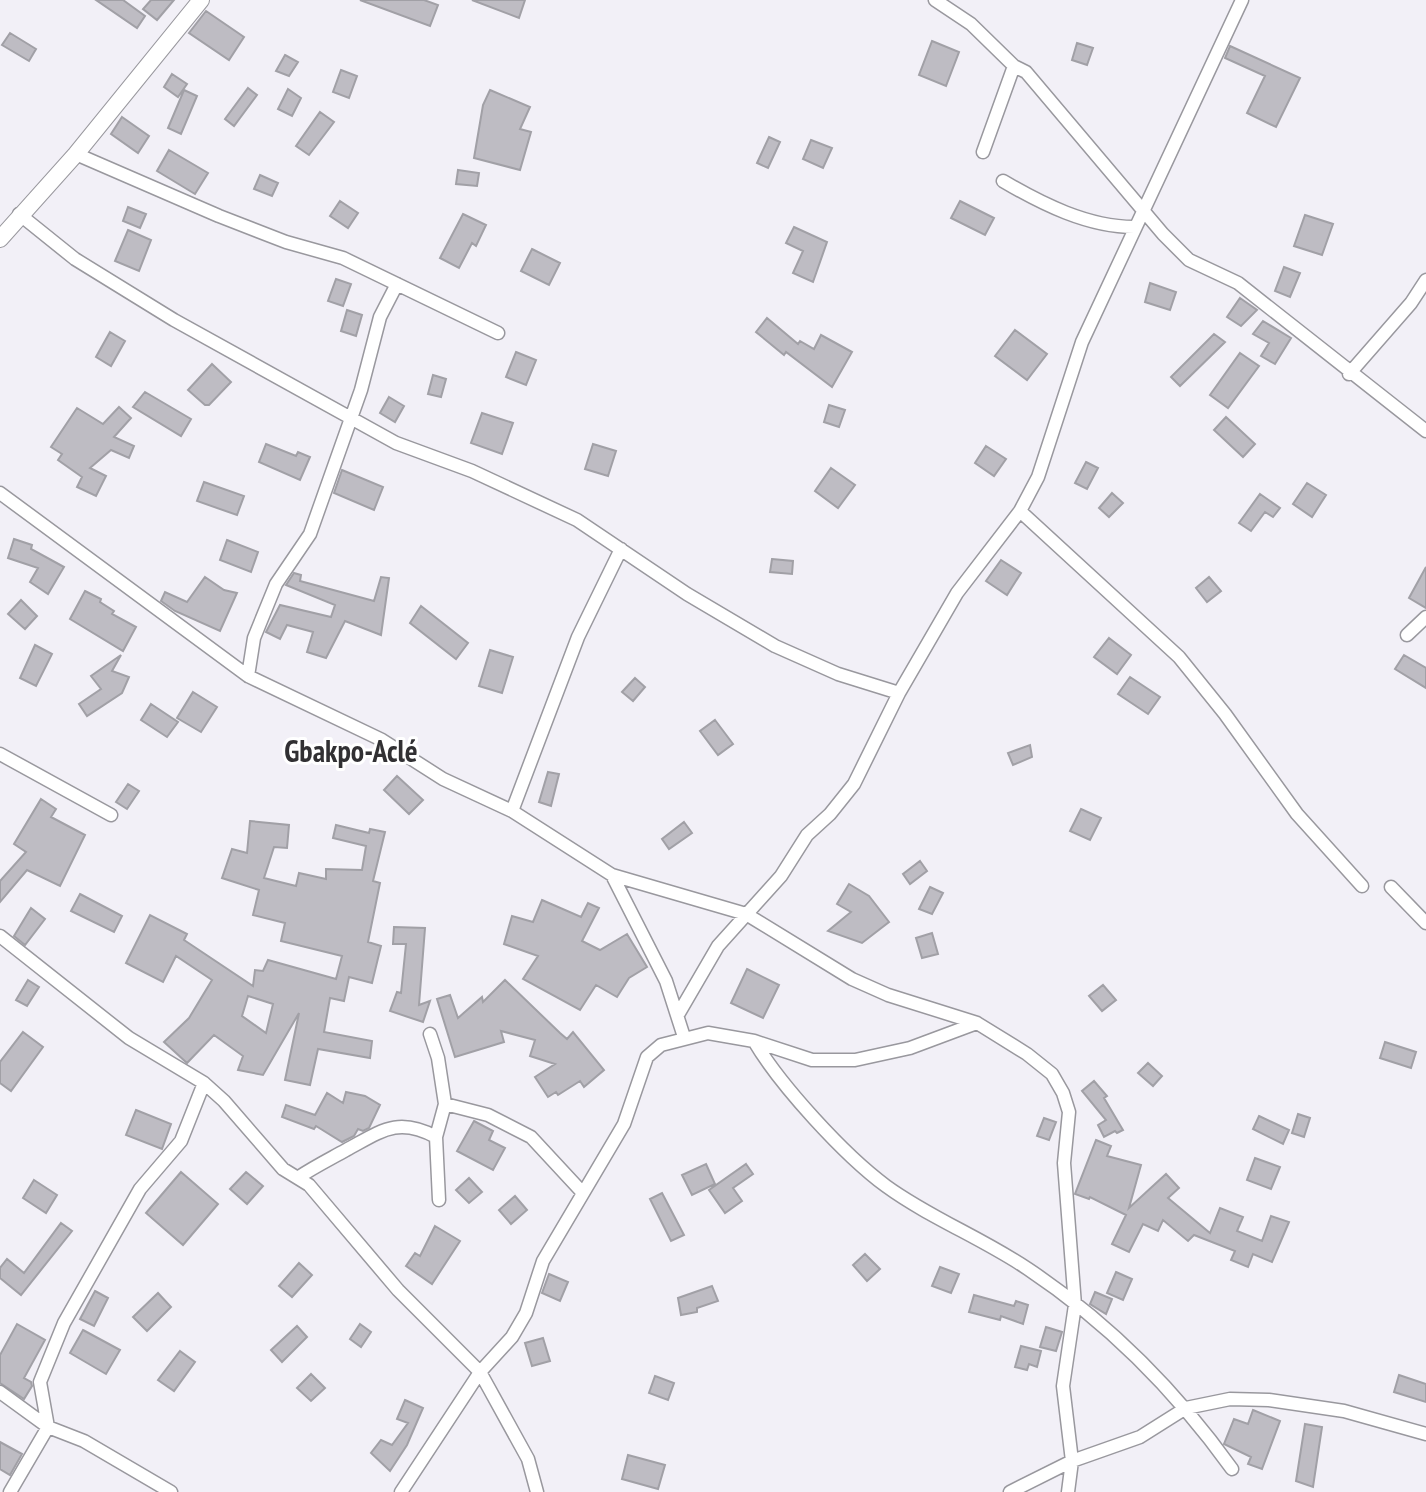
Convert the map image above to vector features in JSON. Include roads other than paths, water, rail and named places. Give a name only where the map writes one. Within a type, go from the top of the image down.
[{"type":"street","points":[[0,239],[19,214],[76,154],[201,0]]},
{"type":"street","points":[[935,0],[971,24],[1040,89],[1082,142],[1189,260],[1238,283],[1349,374],[1426,431]]},
{"type":"street","points":[[679,1013],[718,946],[781,876],[807,835],[830,814],[854,784],[899,693],[957,593],[1020,511],[1038,477],[1082,342],[1242,0]]},
{"type":"street","points":[[983,152],[1014,66]]},
{"type":"street","points":[[76,154],[219,216],[286,242],[343,258],[498,333]]},
{"type":"street","points":[[1003,181],[1069,213],[1116,227],[1134,227]]},
{"type":"street","points":[[19,214],[75,260],[174,320],[396,443],[472,471],[577,520],[775,646],[838,674],[899,693]]},
{"type":"street","points":[[1349,374],[1411,303],[1426,280]]},
{"type":"street","points":[[248,676],[254,638],[276,584],[310,534],[351,417],[380,317],[397,284]]},
{"type":"street","points":[[0,493],[248,676],[382,740],[443,779],[512,811],[612,875],[747,914],[852,979],[888,995],[977,1023],[1052,1074],[1063,1093],[1069,1112],[1065,1163],[1074,1305],[1063,1387],[1072,1461],[1068,1492]]},
{"type":"street","points":[[1020,511],[1179,657],[1225,714],[1297,814],[1362,886]]},
{"type":"street","points":[[512,811],[578,637],[621,549]]},
{"type":"street","points":[[1408,635],[1426,617]]},
{"type":"street","points":[[0,754],[111,814]]},
{"type":"street","points":[[612,875],[666,981],[679,1013],[684,1037]]},
{"type":"street","points":[[1391,887],[1426,923]]},
{"type":"street","points":[[0,936],[129,1038],[204,1083],[224,1101],[283,1169],[309,1185],[398,1290],[480,1373],[528,1459],[537,1492]]},
{"type":"street","points":[[401,1492],[480,1373],[512,1337],[526,1313],[543,1261],[624,1124],[647,1057],[661,1045],[708,1033],[754,1041],[812,1060],[855,1060],[909,1048],[977,1023]]},
{"type":"street","points":[[430,1034],[438,1058],[445,1104],[436,1138],[439,1200]]},
{"type":"street","points":[[754,1041],[769,1066],[795,1096],[884,1185],[1028,1269],[1074,1305],[1158,1375],[1232,1468]]},
{"type":"street","points":[[10,1492],[48,1427],[40,1382],[64,1323],[140,1189],[181,1140],[204,1083]]},
{"type":"street","points":[[445,1104],[488,1115],[531,1137],[582,1192]]},
{"type":"street","points":[[299,1177],[372,1133],[388,1127],[423,1130],[436,1138]]},
{"type":"street","points":[[0,1392],[48,1427],[84,1441],[171,1492]]},
{"type":"street","points":[[1010,1492],[1072,1461],[1140,1437],[1186,1408],[1230,1399],[1269,1400],[1344,1411],[1426,1434]]},
{"type":"district","name":"Gbakpo-Aclé","points":[[351,750]]}]
